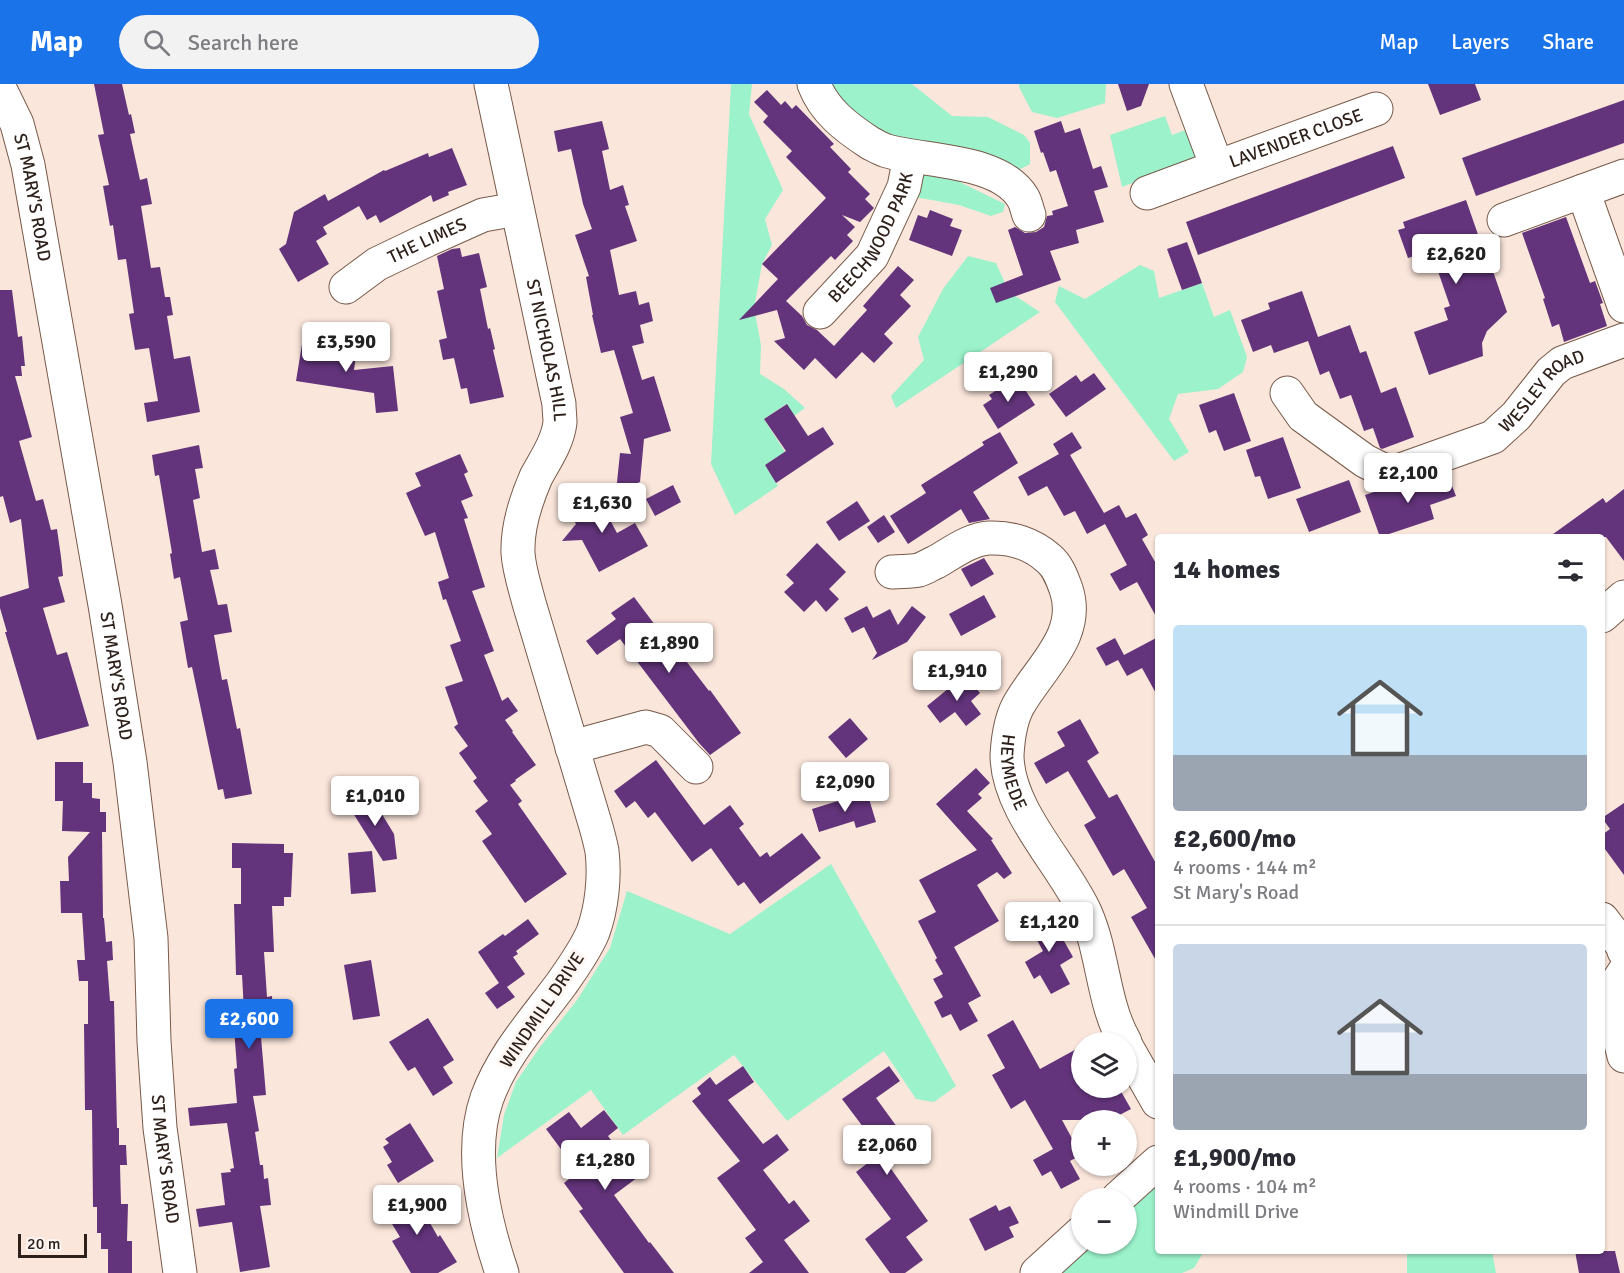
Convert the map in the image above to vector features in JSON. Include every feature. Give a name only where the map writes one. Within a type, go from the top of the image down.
[{"type":"street","name":"ST NICHOLAS HILL","points":[[491,84],[559,404],[560,422],[556,438],[536,479],[520,526],[518,552],[520,570],[572,748]]},
{"type":"street","name":"BEECHWOOD PARK","points":[[814,84],[827,108],[840,122],[861,137],[884,150],[910,157],[962,164],[987,172],[1009,183],[1023,198],[1029,215]]},
{"type":"street","name":"LAVENDER CLOSE","points":[[1186,84],[1217,167]]},
{"type":"street","name":"ST MARY'S ROAD","points":[[0,89],[18,124],[28,165],[130,762],[151,938],[154,1041],[160,1128],[180,1273]]},
{"type":"street","name":"LAVENDER CLOSE","points":[[1147,193],[1376,109]]},
{"type":"street","name":"BEECHWOOD PARK","points":[[820,312],[872,256],[904,187],[910,157]]},
{"type":"street","points":[[1504,220],[1624,176]]},
{"type":"street","points":[[1583,191],[1624,306]]},
{"type":"street","name":"THE LIMES","points":[[345,287],[377,264],[427,240],[483,215],[517,209]]},
{"type":"street","name":"WESLEY ROAD","points":[[1287,393],[1303,416],[1365,461],[1381,469],[1395,472],[1493,437],[1516,416],[1551,372],[1562,363],[1624,340]]},
{"type":"street","name":"HEYMEDE","points":[[892,572],[920,570],[971,543],[988,538],[1024,543],[1040,551],[1053,562],[1062,577],[1068,595],[1069,615],[1066,632],[1058,648],[1018,707],[1011,725],[1007,758],[1010,777],[1026,814],[1084,911],[1092,931],[1108,1000],[1119,1032]]},
{"type":"street","points":[[1605,613],[1624,597]]},
{"type":"street","points":[[572,748],[646,727],[660,731],[696,767]]},
{"type":"street","name":"WINDMILL DRIVE","points":[[502,1273],[490,1234],[482,1194],[479,1158],[480,1126],[487,1098],[508,1055],[579,959],[593,932],[600,905],[603,878],[602,850],[572,748]]},
{"type":"street","points":[[1605,923],[1624,951]]},
{"type":"street","points":[[1624,972],[1613,989],[1612,1007],[1624,1056]]},
{"type":"street","name":"HEYMEDE","points":[[1137,1064],[1155,1097]]},
{"type":"street","points":[[1129,1188],[1155,1165]]},
{"type":"street","points":[[1037,1273],[1071,1242]]},
{"type":"green space","points":[[731,84],[752,84],[749,114],[783,190],[765,219],[772,245],[762,264],[754,308],[761,345],[760,374],[784,389],[805,408],[794,416],[786,404],[764,419],[785,452],[765,465],[778,486],[735,515],[711,464]]},
{"type":"green space","points":[[830,84],[912,84],[952,116],[988,117],[1024,135],[1030,143],[1030,164],[1017,171],[918,150],[872,130],[838,98]]},
{"type":"green space","points":[[1019,84],[1106,84],[1105,103],[1057,118],[1032,112]]},
{"type":"green space","points":[[1165,116],[1172,135],[1188,129],[1199,158],[1122,187],[1110,135]]},
{"type":"green space","points":[[935,170],[1005,204],[1003,212],[991,216],[959,205],[915,197],[916,177]]},
{"type":"green space","points":[[968,256],[996,263],[1009,292],[1040,312],[896,408],[891,396],[924,360],[918,337],[943,289]]},
{"type":"green space","points":[[1140,265],[1154,271],[1159,298],[1202,283],[1214,317],[1230,310],[1247,357],[1243,372],[1218,389],[1178,394],[1169,419],[1189,452],[1174,461],[1055,302],[1059,286],[1085,299]]},
{"type":"green space","points":[[831,864],[956,1086],[934,1102],[916,1099],[884,1051],[787,1121],[734,1055],[623,1135],[591,1090],[497,1158],[504,1115],[516,1082],[577,1000],[610,948],[627,891],[730,934]]},
{"type":"green space","points":[[1155,1186],[1155,1254],[1202,1254],[1194,1268],[1182,1273],[1056,1273],[1078,1254],[1137,1254],[1137,1201]]},
{"type":"green space","points":[[1407,1254],[1493,1254],[1496,1273],[1407,1273]]},
{"type":"building","points":[[94,84],[122,84],[135,133],[130,134],[140,180],[147,178],[152,204],[141,206],[151,268],[160,267],[165,297],[170,297],[173,315],[167,316],[174,359],[190,356],[200,412],[147,422],[144,403],[158,401],[149,348],[135,350],[129,314],[134,313],[126,259],[118,260],[113,225],[110,226],[103,186],[109,185],[98,135],[104,134]]},
{"type":"building","points":[[1118,84],[1149,84],[1141,106],[1127,111]]},
{"type":"building","points":[[1428,84],[1475,84],[1481,100],[1440,115]]},
{"type":"building","points":[[767,90],[781,105],[785,101],[792,109],[796,105],[834,144],[830,147],[851,169],[848,172],[870,194],[865,199],[874,208],[860,222],[842,215],[855,227],[847,235],[853,241],[835,260],[831,256],[786,301],[802,316],[807,325],[817,330],[834,346],[867,310],[863,306],[898,266],[914,280],[900,295],[911,306],[884,334],[893,343],[874,363],[862,352],[836,379],[815,358],[804,370],[774,341],[785,338],[777,310],[739,320],[778,279],[762,264],[826,198],[786,157],[792,151],[763,122],[768,116],[754,102]]},
{"type":"building","points":[[1624,100],[1624,143],[1476,196],[1462,158]]},
{"type":"building","points":[[602,121],[609,149],[602,151],[610,190],[623,185],[629,205],[625,206],[637,241],[610,250],[619,295],[636,291],[639,305],[649,302],[653,321],[640,325],[644,343],[632,346],[642,380],[654,376],[671,431],[644,439],[640,482],[616,492],[620,453],[631,454],[620,417],[633,413],[614,350],[601,353],[586,277],[589,276],[575,235],[592,229],[583,204],[571,149],[558,152],[554,131]]},
{"type":"building","points":[[1061,121],[1065,133],[1080,128],[1093,169],[1101,166],[1108,187],[1094,191],[1104,222],[1076,230],[1079,243],[1050,251],[1061,280],[996,303],[990,288],[1023,275],[1008,230],[1015,227],[1025,233],[1036,232],[1044,227],[1047,216],[1053,215],[1052,211],[1068,206],[1056,170],[1050,172],[1034,131]]},
{"type":"building","points":[[1393,146],[1405,178],[1198,255],[1186,222]]},
{"type":"building","points":[[452,148],[467,185],[448,192],[449,195],[433,202],[431,195],[380,223],[376,215],[367,220],[359,206],[323,227],[327,234],[316,241],[329,264],[298,282],[279,249],[286,244],[294,212],[325,194],[328,201],[384,170],[428,153],[429,157]]},
{"type":"building","points":[[1466,200],[1507,312],[1487,331],[1482,343],[1483,356],[1429,375],[1414,332],[1448,320],[1444,308],[1450,306],[1431,251],[1408,258],[1398,230],[1405,228],[1403,222]]},
{"type":"building","points":[[930,210],[953,219],[950,226],[962,230],[952,256],[909,240],[918,215],[927,218]]},
{"type":"building","points":[[1566,217],[1590,283],[1595,281],[1603,303],[1600,304],[1607,326],[1564,342],[1559,324],[1552,327],[1543,299],[1545,298],[1522,233]]},
{"type":"building","points":[[1187,242],[1202,283],[1182,290],[1167,249]]},
{"type":"building","points":[[460,248],[462,257],[479,253],[487,287],[480,289],[504,397],[470,404],[467,388],[461,389],[454,358],[443,360],[439,340],[447,338],[437,291],[444,289],[437,256]]},
{"type":"building","points":[[0,290],[12,290],[18,337],[22,336],[25,366],[21,366],[22,376],[15,376],[32,437],[19,441],[36,501],[43,499],[51,530],[57,529],[61,557],[63,576],[58,577],[65,602],[43,608],[57,655],[67,652],[89,726],[37,740],[0,608],[0,597],[29,588],[21,519],[10,523],[3,496],[0,497]]},
{"type":"building","points":[[1302,291],[1318,337],[1350,325],[1360,353],[1366,351],[1381,393],[1396,387],[1414,437],[1380,448],[1373,428],[1364,431],[1351,395],[1340,399],[1329,371],[1320,375],[1308,341],[1274,353],[1271,345],[1253,352],[1241,320],[1270,309],[1268,303]]},
{"type":"building","points":[[303,338],[357,348],[354,370],[393,366],[398,411],[376,413],[374,393],[296,381]]},
{"type":"building","points":[[1094,373],[1106,389],[1066,417],[1049,394],[1076,375],[1081,382]]},
{"type":"building","points":[[1017,377],[1035,405],[998,429],[983,405],[992,399],[989,395]]},
{"type":"building","points":[[1234,393],[1251,441],[1224,451],[1216,430],[1209,433],[1199,405]]},
{"type":"building","points":[[787,404],[808,436],[823,427],[834,444],[776,483],[765,465],[786,451],[764,419]]},
{"type":"building","points":[[1000,432],[1018,463],[973,492],[990,519],[969,523],[961,509],[908,544],[890,516],[926,493],[921,485],[984,445],[982,442]]},
{"type":"building","points":[[1072,432],[1082,448],[1070,455],[1104,513],[1119,505],[1126,518],[1136,513],[1148,535],[1142,539],[1155,562],[1155,615],[1137,582],[1120,591],[1110,574],[1127,565],[1105,524],[1087,534],[1075,511],[1064,516],[1047,486],[1028,496],[1018,477],[1059,454],[1053,444]]},
{"type":"building","points":[[1283,437],[1301,488],[1268,499],[1260,476],[1255,477],[1246,450]]},
{"type":"building","points":[[199,445],[203,468],[195,469],[200,498],[193,500],[202,552],[215,549],[219,569],[210,570],[218,605],[227,604],[232,632],[214,635],[222,680],[227,679],[237,729],[240,728],[252,794],[225,799],[223,789],[218,790],[192,667],[188,668],[180,622],[188,620],[180,577],[174,579],[159,475],[155,476],[152,455]]},
{"type":"building","points":[[460,454],[468,472],[464,474],[473,496],[461,501],[468,518],[464,519],[485,587],[472,591],[494,651],[484,655],[502,701],[508,697],[518,711],[505,720],[536,765],[510,785],[522,801],[518,804],[567,874],[525,903],[482,841],[492,834],[475,811],[488,801],[473,781],[477,778],[459,753],[468,746],[454,727],[458,724],[445,687],[463,681],[450,645],[461,641],[446,599],[443,600],[438,582],[449,578],[435,532],[425,536],[406,493],[421,486],[415,473]]},
{"type":"building","points":[[1447,473],[1456,496],[1430,505],[1434,519],[1389,534],[1379,534],[1365,495],[1383,489],[1401,490]]},
{"type":"building","points":[[1349,480],[1361,512],[1309,532],[1296,499]]},
{"type":"building","points":[[673,485],[681,502],[655,516],[646,499]]},
{"type":"building","points":[[1624,489],[1624,561],[1605,534],[1553,534],[1603,498],[1606,503]]},
{"type":"building","points":[[597,496],[617,533],[635,523],[648,546],[599,572],[582,540],[562,541],[576,524],[566,506],[582,497],[585,502]]},
{"type":"building","points":[[857,501],[870,521],[839,541],[826,522]]},
{"type":"building","points":[[884,515],[895,532],[878,543],[867,527]]},
{"type":"building","points":[[817,543],[846,572],[829,589],[839,599],[826,612],[816,600],[804,612],[784,592],[794,583],[786,575]]},
{"type":"building","points":[[984,558],[994,574],[971,587],[961,569]]},
{"type":"building","points":[[984,595],[996,617],[961,636],[949,614]]},
{"type":"building","points":[[634,597],[667,641],[676,634],[690,651],[683,657],[741,733],[710,755],[620,639],[597,655],[586,641],[616,619],[611,613]]},
{"type":"building","points":[[867,606],[873,618],[890,609],[898,625],[912,606],[926,617],[907,642],[872,660],[877,653],[864,627],[852,633],[844,618]]},
{"type":"building","points":[[1115,638],[1124,655],[1155,639],[1155,692],[1142,668],[1127,676],[1118,660],[1106,666],[1096,648]]},
{"type":"building","points":[[965,675],[980,693],[971,701],[981,714],[966,726],[955,712],[940,723],[927,706]]},
{"type":"building","points":[[850,718],[868,739],[846,758],[828,737]]},
{"type":"building","points":[[1080,719],[1099,753],[1087,761],[1109,798],[1117,794],[1155,862],[1155,959],[1131,917],[1147,908],[1124,869],[1113,876],[1084,825],[1096,818],[1068,771],[1046,784],[1034,763],[1065,746],[1057,732]]},
{"type":"building","points":[[656,760],[704,825],[730,805],[744,824],[739,828],[760,857],[767,852],[770,857],[802,833],[821,858],[760,904],[744,882],[738,886],[711,848],[692,862],[655,812],[648,818],[635,801],[626,808],[614,791]]},
{"type":"building","points":[[55,762],[83,762],[83,783],[92,783],[92,798],[100,799],[100,812],[106,812],[106,832],[102,832],[103,918],[106,942],[112,941],[113,960],[107,961],[110,1001],[114,1001],[117,1128],[119,1128],[119,1145],[126,1145],[127,1165],[120,1165],[121,1204],[128,1204],[127,1241],[132,1241],[132,1273],[108,1273],[108,1249],[101,1249],[101,1233],[97,1233],[97,1207],[93,1207],[92,1110],[85,1110],[84,1024],[88,1024],[88,981],[79,981],[77,960],[85,960],[82,913],[61,913],[60,881],[69,881],[68,857],[90,832],[62,831],[63,801],[55,801]]},
{"type":"building","points":[[976,768],[990,783],[978,794],[982,798],[967,811],[993,839],[991,840],[1012,873],[1004,879],[997,872],[977,885],[999,921],[954,947],[981,996],[968,1003],[978,1021],[960,1031],[951,1014],[942,1018],[934,1002],[943,997],[933,979],[943,974],[918,921],[936,912],[919,880],[977,850],[936,804]]},
{"type":"building","points":[[867,792],[876,822],[856,828],[854,821],[819,832],[812,809]]},
{"type":"building","points":[[366,793],[372,802],[374,801],[394,834],[397,859],[383,861],[348,805]]},
{"type":"building","points":[[1624,803],[1624,875],[1605,849],[1605,833],[1610,829],[1605,822],[1605,816]]},
{"type":"building","points":[[232,843],[284,844],[284,853],[293,853],[291,897],[284,897],[284,906],[272,906],[274,952],[264,952],[267,997],[272,996],[274,1036],[261,1037],[266,1095],[253,1096],[259,1131],[255,1132],[260,1165],[263,1165],[264,1179],[268,1178],[271,1205],[260,1206],[270,1267],[240,1272],[232,1222],[199,1227],[196,1209],[225,1205],[221,1173],[231,1172],[230,1169],[234,1168],[227,1123],[190,1126],[188,1108],[237,1103],[234,1028],[241,1028],[240,1012],[244,1011],[242,975],[236,975],[234,904],[241,904],[241,868],[232,868]]},
{"type":"building","points":[[372,851],[376,892],[351,894],[348,853]]},
{"type":"building","points":[[1046,909],[1073,957],[1060,965],[1070,984],[1051,994],[1040,975],[1034,979],[1025,962],[1043,951],[1026,920]]},
{"type":"building","points":[[528,919],[539,934],[516,951],[518,954],[513,957],[525,974],[507,987],[515,997],[497,1009],[485,993],[499,983],[478,952]]},
{"type":"building","points":[[371,960],[380,1016],[353,1020],[344,965]]},
{"type":"building","points":[[428,1018],[454,1060],[443,1067],[453,1083],[433,1096],[415,1067],[408,1071],[389,1042]]},
{"type":"building","points":[[1013,1020],[1040,1069],[1071,1052],[1071,1098],[1125,1098],[1131,1109],[1129,1110],[1071,1110],[1071,1120],[1062,1120],[1071,1137],[1071,1176],[1078,1176],[1080,1179],[1061,1189],[1051,1171],[1042,1176],[1033,1160],[1053,1149],[1025,1100],[1011,1109],[992,1075],[1005,1068],[987,1035]]},
{"type":"building","points":[[743,1066],[754,1082],[728,1100],[763,1144],[777,1134],[789,1150],[763,1170],[789,1204],[794,1200],[810,1221],[784,1240],[809,1273],[749,1273],[763,1262],[745,1238],[756,1230],[717,1178],[740,1161],[692,1101],[701,1094],[697,1088],[710,1077],[716,1085]]},
{"type":"building","points":[[889,1066],[900,1081],[876,1098],[913,1149],[889,1166],[928,1221],[906,1237],[923,1260],[905,1273],[890,1273],[865,1239],[891,1219],[856,1172],[869,1162],[865,1158],[879,1148],[842,1099]]},
{"type":"building","points":[[604,1110],[618,1128],[608,1136],[638,1177],[614,1195],[674,1273],[624,1273],[579,1211],[583,1209],[564,1183],[578,1172],[546,1129],[569,1112],[581,1128]]},
{"type":"building","points":[[410,1123],[434,1161],[398,1183],[387,1165],[392,1162],[383,1147],[389,1143],[385,1139]]},
{"type":"building","points":[[410,1188],[438,1237],[440,1235],[457,1262],[438,1273],[411,1273],[392,1241],[400,1237],[381,1206]]},
{"type":"building","points":[[996,1205],[999,1211],[1010,1206],[1019,1223],[1009,1227],[1014,1237],[985,1251],[969,1219]]},
{"type":"building","points":[[1605,1251],[1615,1251],[1620,1273],[1579,1273],[1576,1254],[1605,1254]]}]
